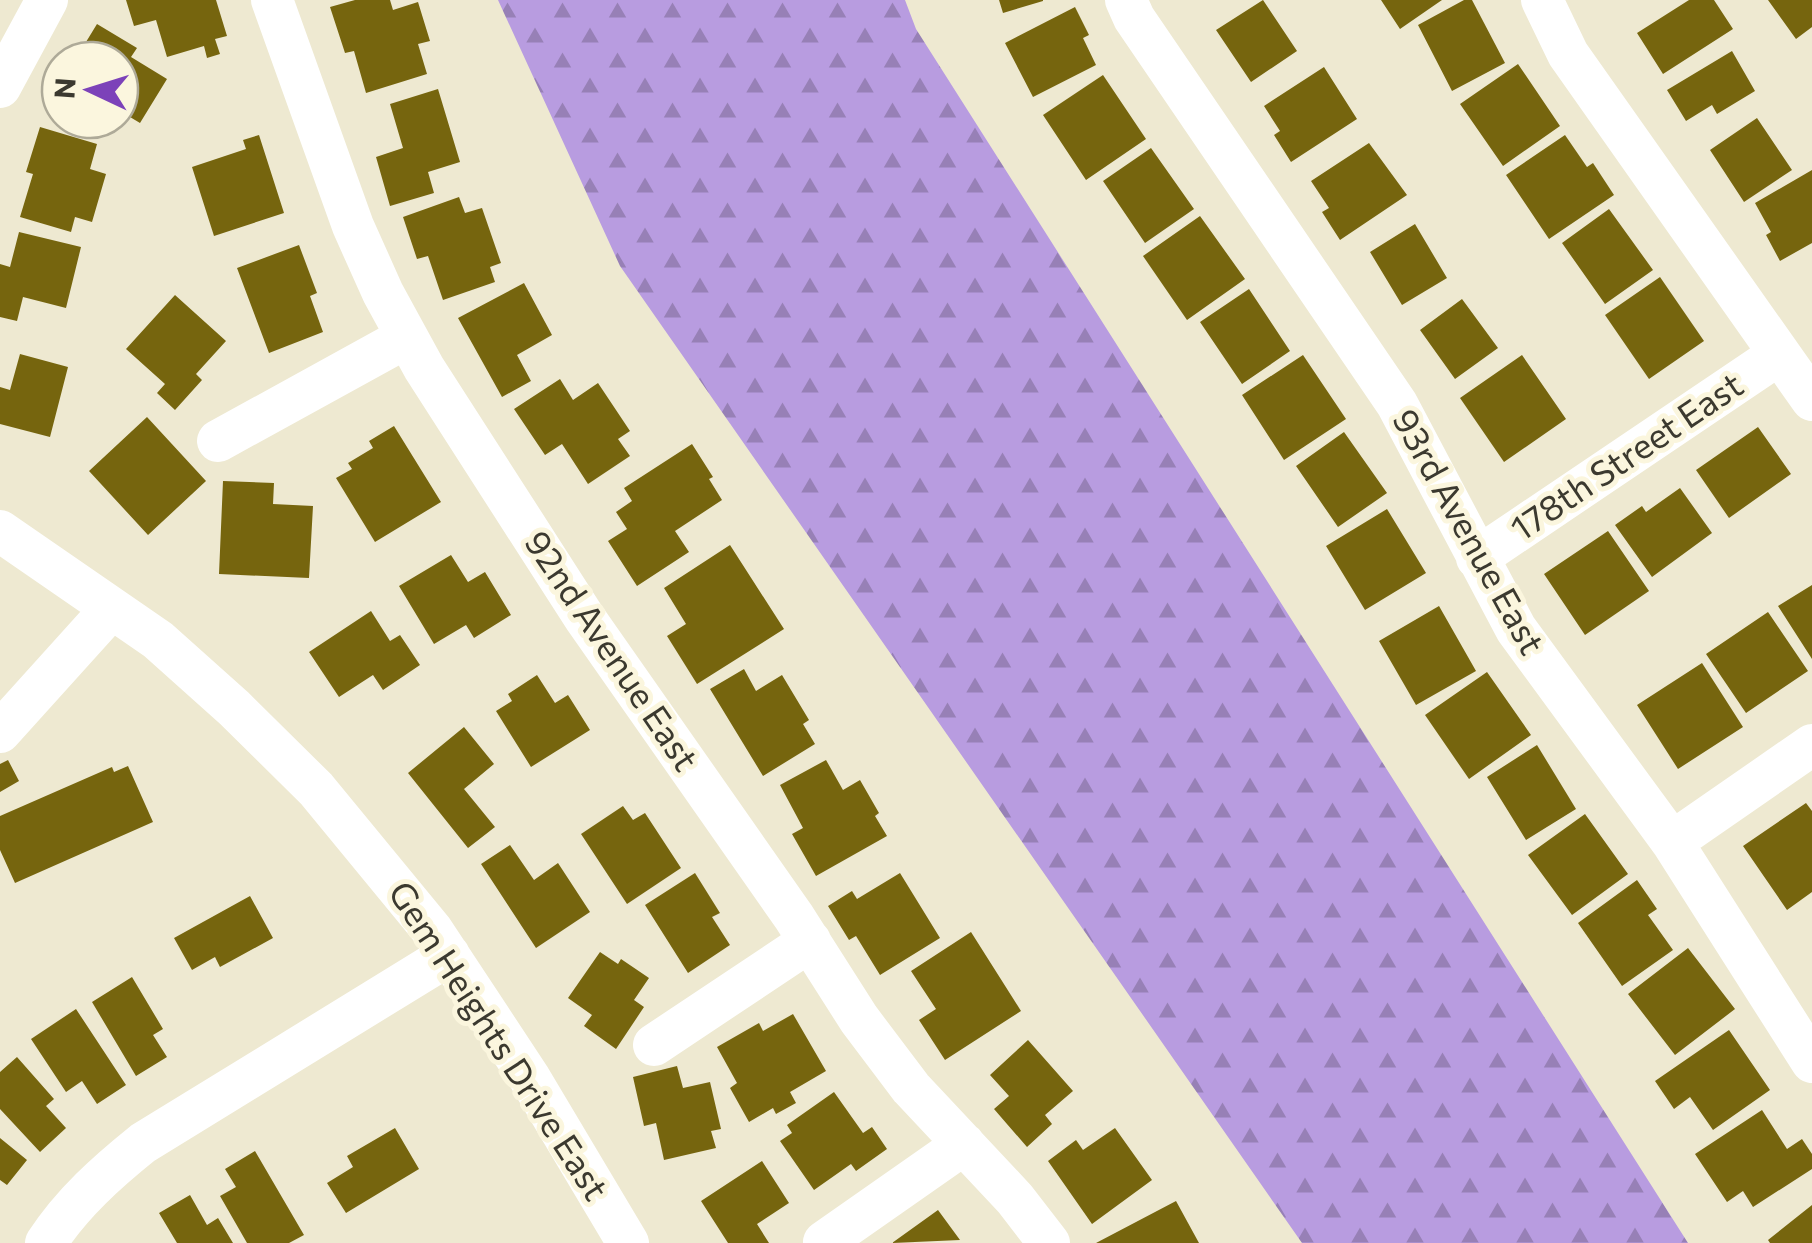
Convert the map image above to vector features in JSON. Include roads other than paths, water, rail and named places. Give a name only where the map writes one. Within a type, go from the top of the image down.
[{"type":"street","points":[[0,86],[47,0]]},
{"type":"street","name":"92nd Avenue East","points":[[272,0],[353,226],[407,337],[584,617],[860,1019],[910,1088],[1015,1199],[1048,1243]]},
{"type":"street","name":"93rd Avenue East","points":[[1126,0],[1134,18],[1396,404],[1516,629],[1672,842],[1812,1062]]},
{"type":"street","points":[[1552,3],[1568,54],[1812,400]]},
{"type":"street","points":[[218,441],[407,337]]},
{"type":"street","name":"178th Street East","points":[[1477,558],[1778,355]]},
{"type":"street","name":"Gem Heights Drive East","points":[[0,532],[158,640],[316,789],[387,872],[449,956],[628,1243]]},
{"type":"street","points":[[0,732],[111,609]]},
{"type":"street","points":[[1672,842],[1812,744]]},
{"type":"street","points":[[654,1045],[810,941]]},
{"type":"street","points":[[46,1243],[102,1176],[144,1142],[449,956]]},
{"type":"street","points":[[824,1242],[964,1144]]}]
